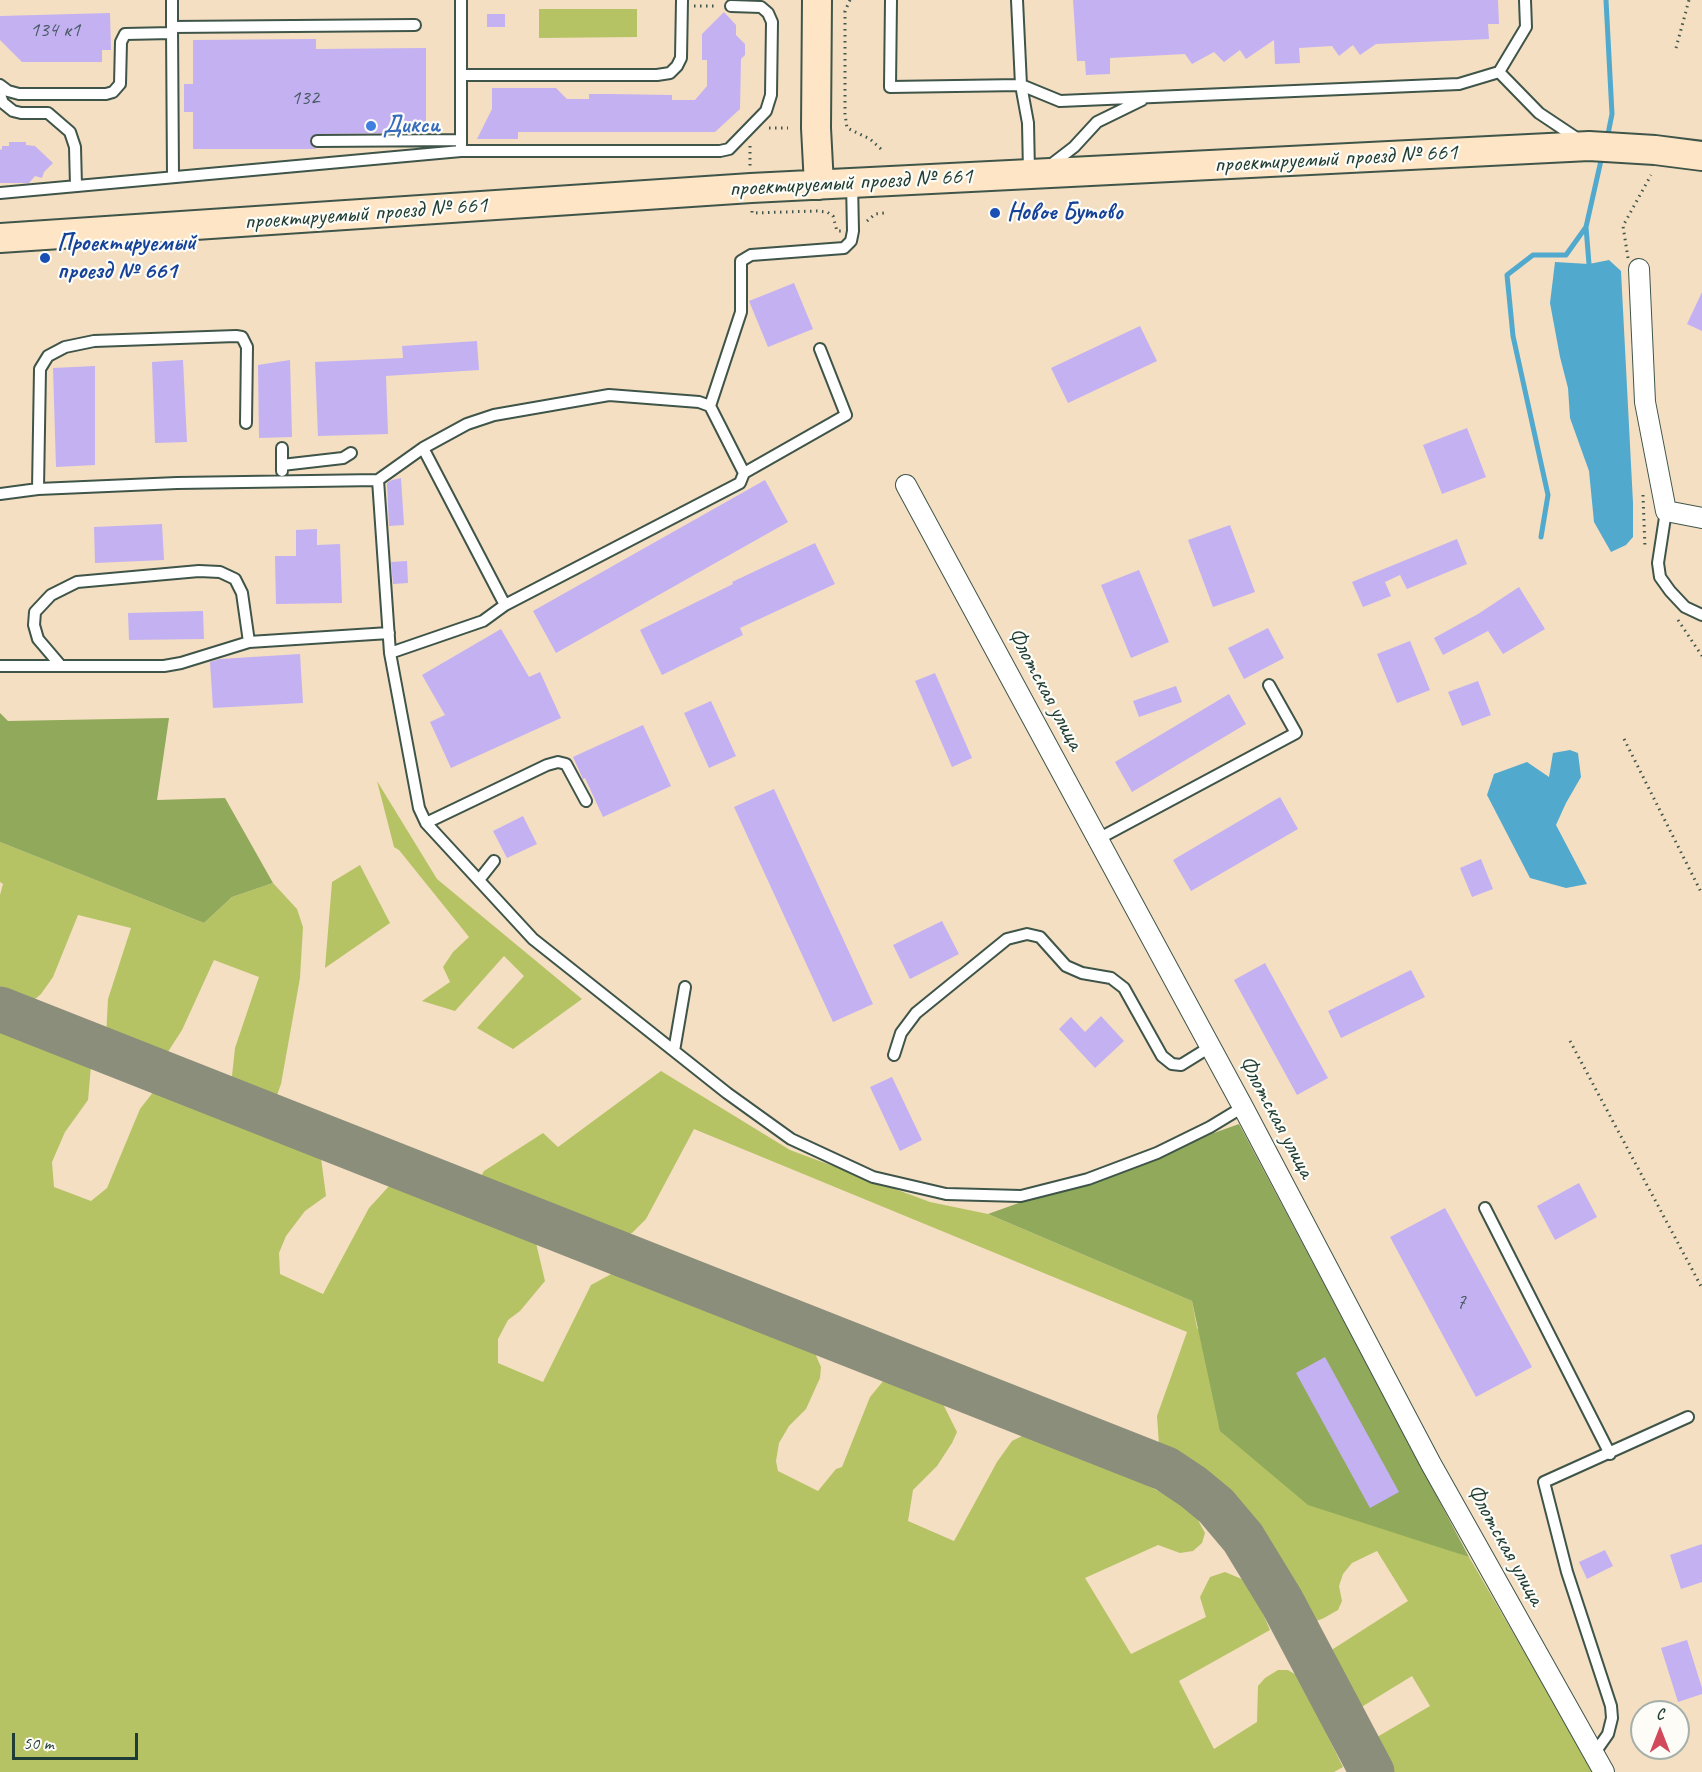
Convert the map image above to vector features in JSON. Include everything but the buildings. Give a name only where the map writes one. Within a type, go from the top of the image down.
[{"type":"main road","points":[[817,0],[816,128],[819,185]]},
{"type":"main road","name":"проектируемый проезд № 661","points":[[0,238],[709,190],[1589,146],[1655,150],[1702,156]]},
{"type":"street","points":[[1639,269],[1645,402],[1666,512],[1702,518]]},
{"type":"street","name":"Флотская улица","points":[[906,485],[1243,1107],[1431,1464],[1604,1772]]},
{"type":"lane","points":[[172,0],[173,177]]},
{"type":"lane","points":[[461,0],[461,145]]},
{"type":"lane","points":[[891,0],[890,87],[1021,85],[1060,101],[1459,84],[1498,72],[1526,27],[1525,0]]},
{"type":"lane","points":[[1017,0],[1021,85],[1034,175],[1074,147],[1097,122],[1148,97]]},
{"type":"lane","points":[[461,75],[657,75],[669,73],[677,66],[681,58],[682,3]]},
{"type":"lane","points":[[317,141],[720,151],[729,149],[766,111],[771,95],[771,22],[768,14],[761,7],[731,6]]},
{"type":"lane","points":[[0,85],[8,91],[19,94],[106,94],[113,92],[120,84],[121,42],[125,34],[172,30],[415,25]]},
{"type":"lane","points":[[1498,72],[1539,113],[1589,146]]},
{"type":"lane","points":[[0,95],[3,103],[13,111],[48,113],[70,132],[75,147],[76,186]]},
{"type":"lane","points":[[0,193],[173,177],[461,145]]},
{"type":"lane","points":[[710,406],[741,312],[741,261],[751,255],[844,248],[851,241],[853,231],[852,183]]},
{"type":"lane","points":[[38,489],[40,369],[48,356],[65,347],[94,341],[242,337],[247,347],[246,423]]},
{"type":"lane","points":[[390,653],[483,621],[505,605],[740,483],[744,473],[846,415],[820,349]]},
{"type":"lane","points":[[0,494],[38,489],[177,483],[378,480],[423,448],[467,424],[494,415],[609,395],[699,402],[710,406],[744,473]]},
{"type":"lane","points":[[282,448],[282,481]]},
{"type":"lane","points":[[423,448],[505,605]]},
{"type":"lane","points":[[282,465],[343,458],[351,453]]},
{"type":"lane","points":[[378,480],[390,653],[419,808],[426,823],[534,939],[727,1093],[791,1140],[873,1177],[946,1194],[1021,1196],[1088,1179],[1157,1154],[1243,1107]]},
{"type":"lane","points":[[1666,512],[1658,563],[1660,577],[1685,608],[1702,615]]},
{"type":"lane","points":[[61,666],[38,639],[34,625],[35,612],[51,595],[77,582],[199,571],[220,572],[235,579],[242,593],[249,642]]},
{"type":"lane","points":[[0,666],[164,666],[249,642],[389,633]]},
{"type":"lane","points":[[1098,839],[1296,733],[1269,685]]},
{"type":"lane","points":[[426,823],[547,765],[558,762],[566,764],[586,801]]},
{"type":"lane","points":[[479,880],[494,861]]},
{"type":"lane","points":[[894,1056],[901,1034],[916,1013],[1007,939],[1027,934],[1040,937],[1066,966],[1082,973],[1111,978],[1124,988],[1162,1056],[1172,1064],[1181,1065],[1210,1047]]},
{"type":"lane","points":[[674,1051],[685,987]]},
{"type":"lane","points":[[1485,1208],[1610,1454]]},
{"type":"lane","points":[[1594,1754],[1608,1734],[1612,1718],[1611,1706],[1567,1572],[1544,1482],[1688,1417]]},
{"type":"path","points":[[850,0],[845,11],[847,128],[870,139],[882,150]]},
{"type":"path","points":[[1676,48],[1689,0]]},
{"type":"path","points":[[682,3],[731,6]]},
{"type":"path","points":[[765,128],[788,128]]},
{"type":"path","points":[[750,171],[750,146],[755,140]]},
{"type":"path","points":[[752,209],[752,213],[827,212],[833,216],[837,231],[842,231]]},
{"type":"path","points":[[866,225],[869,218],[875,214],[885,213]]},
{"type":"path","points":[[1624,739],[1702,894]]},
{"type":"path","points":[[1570,1041],[1702,1288]]},
{"type":"green space","points":[[539,9],[637,9],[637,37],[539,38]]},
{"type":"green space","points":[[0,713],[8,721],[169,718],[157,800],[225,798],[273,883],[232,897],[204,923],[0,842]]},
{"type":"green space","points":[[377,781],[437,879],[582,999],[513,1049],[477,1028],[524,976],[504,956],[455,1011],[422,1001],[450,982],[443,967],[453,952],[469,937],[399,850],[394,847]]},
{"type":"green space","points":[[0,842],[204,923],[232,897],[273,883],[297,909],[303,927],[300,978],[281,1084],[276,1098],[263,1098],[231,1085],[235,1048],[259,977],[214,960],[182,1030],[164,1058],[106,1037],[108,999],[131,928],[78,915],[53,977],[41,994],[28,1005],[0,994],[0,895],[3,884],[0,882]]},
{"type":"green space","points":[[360,865],[390,923],[325,968],[332,882]]},
{"type":"green space","points":[[0,1030],[91,1066],[88,1100],[65,1132],[52,1162],[54,1187],[91,1201],[107,1188],[140,1109],[154,1091],[321,1158],[326,1196],[305,1211],[286,1236],[279,1253],[280,1274],[323,1294],[369,1208],[390,1185],[536,1243],[545,1281],[520,1311],[508,1320],[498,1339],[498,1363],[543,1382],[591,1285],[615,1272],[814,1351],[821,1367],[820,1378],[806,1409],[789,1426],[779,1443],[776,1461],[778,1471],[818,1491],[836,1469],[842,1467],[870,1397],[884,1380],[943,1404],[957,1432],[937,1466],[913,1490],[908,1521],[954,1541],[997,1462],[1012,1441],[1024,1435],[1145,1484],[1179,1502],[1198,1520],[1205,1533],[1202,1543],[1193,1551],[1180,1553],[1158,1545],[1085,1578],[1131,1654],[1206,1617],[1200,1597],[1210,1577],[1225,1572],[1249,1582],[1270,1630],[1179,1681],[1214,1749],[1257,1722],[1258,1686],[1265,1678],[1278,1670],[1288,1670],[1298,1676],[1343,1767],[1334,1772],[0,1772]]},
{"type":"green space","points":[[661,1071],[790,1150],[930,1202],[988,1214],[1192,1301],[1197,1328],[1413,1537],[1469,1557],[1594,1772],[1388,1772],[1372,1740],[1430,1706],[1412,1676],[1355,1711],[1327,1664],[1333,1649],[1408,1601],[1377,1551],[1352,1563],[1343,1574],[1339,1586],[1342,1601],[1338,1610],[1314,1622],[1306,1619],[1301,1615],[1272,1557],[1246,1520],[1214,1486],[1169,1456],[1169,1449],[1159,1445],[1157,1416],[1187,1332],[694,1129],[646,1219],[632,1233],[615,1237],[484,1185],[480,1178],[484,1171],[543,1133],[558,1147]]},
{"type":"green space","points":[[1239,1124],[1469,1557],[1308,1505],[1220,1431],[1192,1301],[988,1214]]},
{"type":"water","points":[[1609,260],[1621,271],[1633,503],[1633,537],[1626,545],[1611,552],[1594,522],[1589,471],[1570,418],[1568,388],[1550,303],[1555,262],[1589,264]]},
{"type":"water","points":[[1570,750],[1578,753],[1581,777],[1556,825],[1587,884],[1566,888],[1530,878],[1487,795],[1494,774],[1527,762],[1549,777],[1553,753]]},
{"type":"waterway","points":[[1606,0],[1612,114],[1607,139]]},
{"type":"waterway","points":[[1589,264],[1586,227],[1602,156]]},
{"type":"waterway","points":[[1541,537],[1548,495],[1513,336],[1507,275],[1533,255],[1566,255],[1586,227]]},
{"type":"taxiway","points":[[0,1009],[1166,1469],[1216,1506],[1243,1538],[1282,1602],[1372,1772]]},
{"type":"place","name":"Дикси","points":[[371,126]]},
{"type":"place","name":"Новое Бутово","points":[[995,213]]},
{"type":"place","name":"Проектируемый проезд № 661","points":[[45,258]]}]
